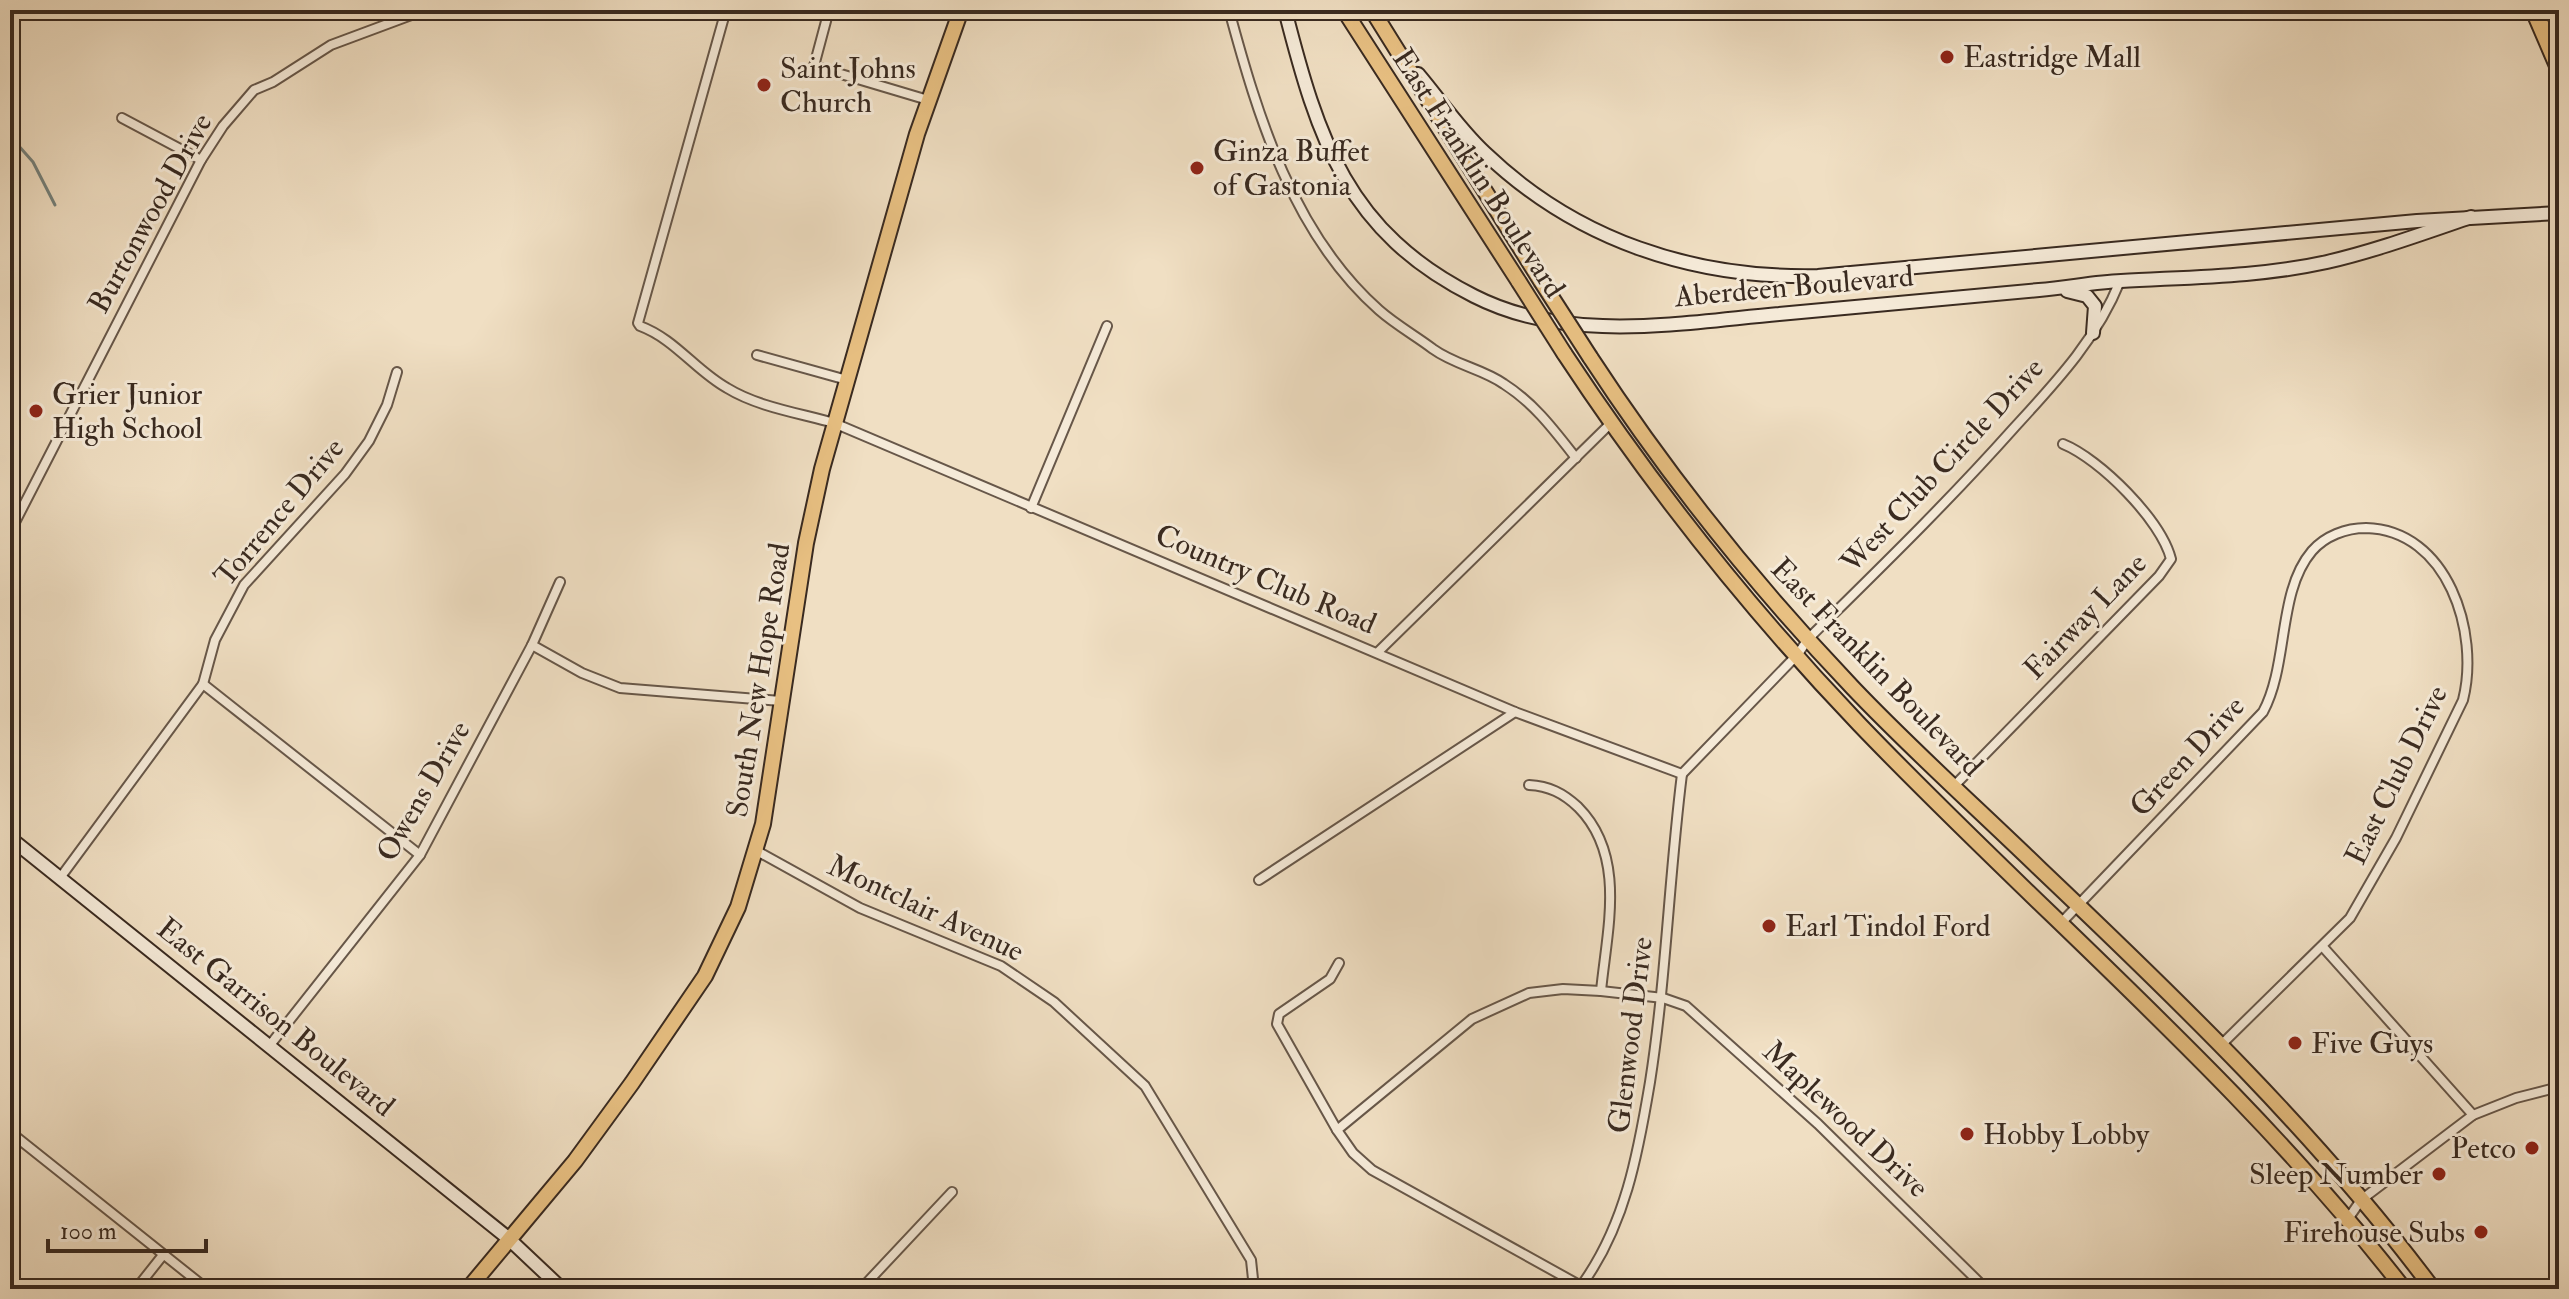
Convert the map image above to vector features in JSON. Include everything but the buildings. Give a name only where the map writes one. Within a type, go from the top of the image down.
[{"type":"highway","points":[[2534,10],[2559,68]]},
{"type":"main road","name":"South New Hope Road","points":[[468,1289],[575,1161],[699,986],[724,941],[757,851],[806,543],[834,423],[928,100],[961,10]]},
{"type":"main road","name":"Aberdeen Boulevard","points":[[1285,10],[1308,100],[1322,137],[1337,169],[1360,203],[1416,260],[1496,306],[1586,326],[1614,327],[2060,289],[2120,281],[2219,276],[2324,263],[2471,217]]},
{"type":"main road","name":"East Franklin Boulevard","points":[[1344,10],[1564,353],[1680,517],[1871,736],[2159,1017],[2348,1219],[2404,1289]]},
{"type":"main road","name":"East Franklin Boulevard","points":[[1372,10],[1590,357],[1679,485],[1808,639],[2220,1046],[2361,1200],[2433,1289]]},
{"type":"main road","name":"Aberdeen Boulevard","points":[[1399,52],[1481,150],[1540,198],[1629,246],[1685,264],[1720,271],[1818,276],[2471,217],[2559,213]]},
{"type":"main road","points":[[2060,289],[2091,300],[2097,313],[2093,333]]},
{"type":"main road","name":"East Garrison Boulevard","points":[[10,838],[508,1238],[562,1289]]},
{"type":"street","name":"Burtonwood Drive","points":[[10,532],[201,160],[223,126],[254,90],[273,82],[331,45],[425,10]]},
{"type":"street","name":"Country Club Road","points":[[726,10],[638,323],[674,345],[725,388],[834,423],[1515,712],[1682,774]]},
{"type":"street","points":[[829,10],[814,66],[928,100]]},
{"type":"street","points":[[1229,10],[1248,81],[1283,173],[1336,261],[1392,319],[1442,356],[1503,383],[1541,414],[1576,458]]},
{"type":"street","points":[[122,118],[201,160]]},
{"type":"street","name":"West Club Circle Drive","points":[[1682,774],[1798,654],[1808,639],[1969,478],[2054,383],[2093,333],[2120,281]]},
{"type":"street","points":[[1031,508],[1107,326]]},
{"type":"street","points":[[757,355],[847,380]]},
{"type":"street","name":"Torrence Drive","points":[[60,878],[203,684],[209,656],[232,604],[254,573],[345,474],[369,441],[387,405],[397,372]]},
{"type":"street","points":[[1378,652],[1611,423]]},
{"type":"street","name":"Fairway Lane","points":[[1954,786],[2159,576],[2171,559],[2159,534],[2109,473],[2092,459],[2063,444]]},
{"type":"street","name":"East Club Drive","points":[[2220,1046],[2350,918],[2396,838],[2463,700],[2469,653],[2466,629],[2448,586],[2421,547],[2400,535],[2377,528],[2353,528],[2331,535],[2313,550],[2300,570],[2292,592]]},
{"type":"street","name":"Owens Drive","points":[[270,1045],[420,855],[532,645],[560,582]]},
{"type":"street","name":"Green Drive","points":[[2062,922],[2263,712],[2278,676],[2292,592]]},
{"type":"street","points":[[532,645],[582,673],[620,688],[781,701]]},
{"type":"street","points":[[203,684],[420,855]]},
{"type":"street","points":[[1259,880],[1515,712]]},
{"type":"street","name":"Glenwood Drive","points":[[1582,1288],[1621,1212],[1639,1153],[1663,998],[1682,774]]},
{"type":"street","points":[[1529,785],[1545,786],[1566,796],[1589,819],[1603,844],[1610,869],[1611,897],[1601,991]]},
{"type":"street","name":"Montclair Avenue","points":[[757,851],[860,908],[1014,974],[1054,1002],[1122,1063],[1157,1104],[1251,1260],[1253,1279],[1248,1289]]},
{"type":"street","points":[[2323,947],[2473,1115]]},
{"type":"street","points":[[1339,963],[1330,979],[1279,1014],[1277,1024],[1353,1153],[1372,1170],[1582,1288]]},
{"type":"street","points":[[1337,1130],[1472,1019],[1501,1004],[1529,993],[1563,989],[1663,998]]},
{"type":"street","name":"Maplewood Drive","points":[[1663,998],[1686,1006],[1784,1093],[1956,1256],[1986,1289]]},
{"type":"street","points":[[2348,1219],[2361,1200],[2473,1115],[2516,1098],[2559,1087]]},
{"type":"street","points":[[10,1132],[207,1289]]},
{"type":"street","points":[[861,1289],[952,1192]]},
{"type":"street","points":[[136,1289],[163,1255]]},
{"type":"waterway","points":[[10,136],[33,162],[55,205]]},
{"type":"place","name":"Eastridge Mall","points":[[1947,57]]},
{"type":"place","name":"Saint Johns Church","points":[[764,85]]},
{"type":"place","name":"Ginza Buffet of Gastonia","points":[[1197,168]]},
{"type":"place","name":"Grier Junior High School","points":[[36,411]]},
{"type":"place","name":"Earl Tindol Ford","points":[[1769,926]]},
{"type":"place","name":"Five Guys","points":[[2295,1043]]},
{"type":"place","name":"Hobby Lobby","points":[[1967,1134]]},
{"type":"place","name":"Petco","points":[[2532,1148]]},
{"type":"place","name":"Sleep Number","points":[[2439,1174]]},
{"type":"place","name":"Firehouse Subs","points":[[2481,1232]]}]
